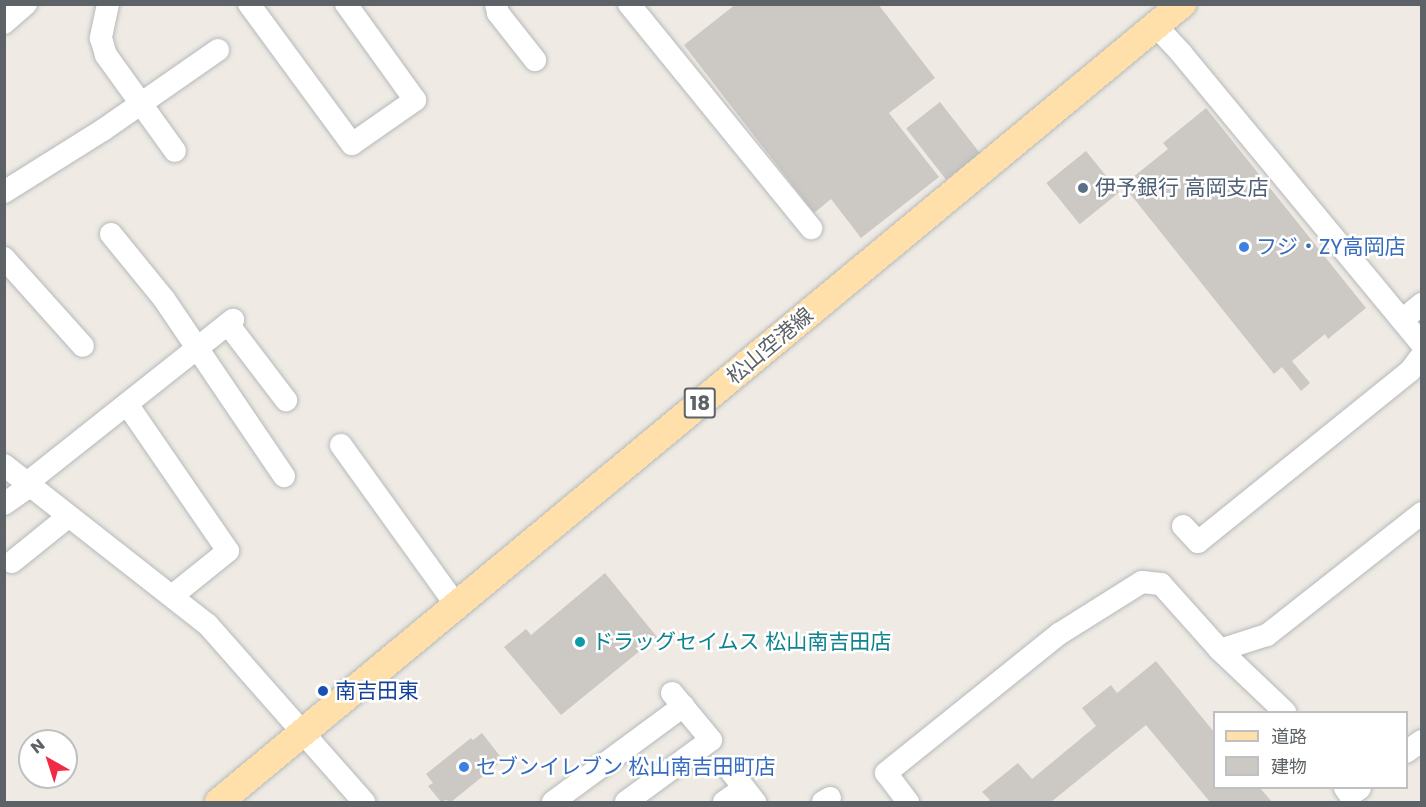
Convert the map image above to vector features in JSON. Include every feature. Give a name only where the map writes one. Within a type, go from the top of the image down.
[{"type":"main road","name":"松山空港線","points":[[219,802],[1166,13]]},
{"type":"street","points":[[4,22],[26,4]]},
{"type":"street","points":[[108,4],[101,38],[106,55],[175,152]]},
{"type":"street","points":[[249,4],[351,144],[414,100],[346,4]]},
{"type":"street","points":[[496,4],[498,13],[535,60]]},
{"type":"street","points":[[629,4],[811,228]]},
{"type":"street","points":[[1166,13],[1181,53],[1422,344]]},
{"type":"street","points":[[4,192],[218,50]]},
{"type":"street","points":[[111,234],[164,299],[284,476]]},
{"type":"street","points":[[4,258],[83,346]]},
{"type":"street","points":[[1402,320],[1422,304]]},
{"type":"street","points":[[4,504],[230,322],[286,400]]},
{"type":"street","points":[[1184,526],[1198,542],[1410,371],[1422,355]]},
{"type":"street","points":[[127,404],[228,551],[172,596]]},
{"type":"street","points":[[341,445],[456,605]]},
{"type":"street","points":[[4,465],[208,625],[364,802]]},
{"type":"street","points":[[1220,650],[1267,635],[1422,513]]},
{"type":"street","points":[[12,562],[69,516]]},
{"type":"street","points":[[908,802],[886,773],[1059,634],[1142,582],[1161,584],[1220,650],[1284,711]]},
{"type":"street","points":[[553,802],[677,699],[711,740],[626,802]]},
{"type":"street","points":[[724,802],[749,795],[730,770]]},
{"type":"street","points":[[1346,789],[1350,795],[1359,789]]},
{"type":"building","points":[[736,4],[878,4],[935,78],[889,113],[939,177],[861,238],[831,199],[814,213],[684,45]]},
{"type":"building","points":[[940,102],[980,153],[946,180],[906,128]]},
{"type":"building","name":"フジ・ZY高岡店","points":[[1206,108],[1366,308],[1328,339],[1325,334],[1292,361],[1310,383],[1301,391],[1282,367],[1274,374],[1123,185],[1168,149],[1163,143]]},
{"type":"building","name":"伊予銀行 高岡支店","points":[[1086,151],[1119,192],[1080,224],[1046,183]]},
{"type":"building","name":"ドラッグセイムス 松山南吉田店","points":[[605,573],[657,637],[561,715],[504,647],[526,629],[531,635]]},
{"type":"building","points":[[1156,661],[1213,731],[1213,789],[1261,789],[1272,802],[1210,802],[1146,725],[1051,802],[987,802],[990,800],[982,792],[1018,763],[1032,779],[1096,726],[1082,708],[1111,685],[1117,693]]},
{"type":"building","name":"セブンイレブン 松山南吉田町店","points":[[482,733],[503,760],[451,802],[446,800],[441,802],[428,786],[433,783],[426,774],[471,738],[473,740]]},
{"type":"place","name":"伊予銀行 高岡支店","points":[[1083,188]]},
{"type":"place","name":"フジ・ZY高岡店","points":[[1244,247]]},
{"type":"place","name":"ドラッグセイムス 松山南吉田店","points":[[580,642]]},
{"type":"place","name":"南吉田東","points":[[323,691]]},
{"type":"place","name":"セブンイレブン 松山南吉田町店","points":[[464,767]]}]
